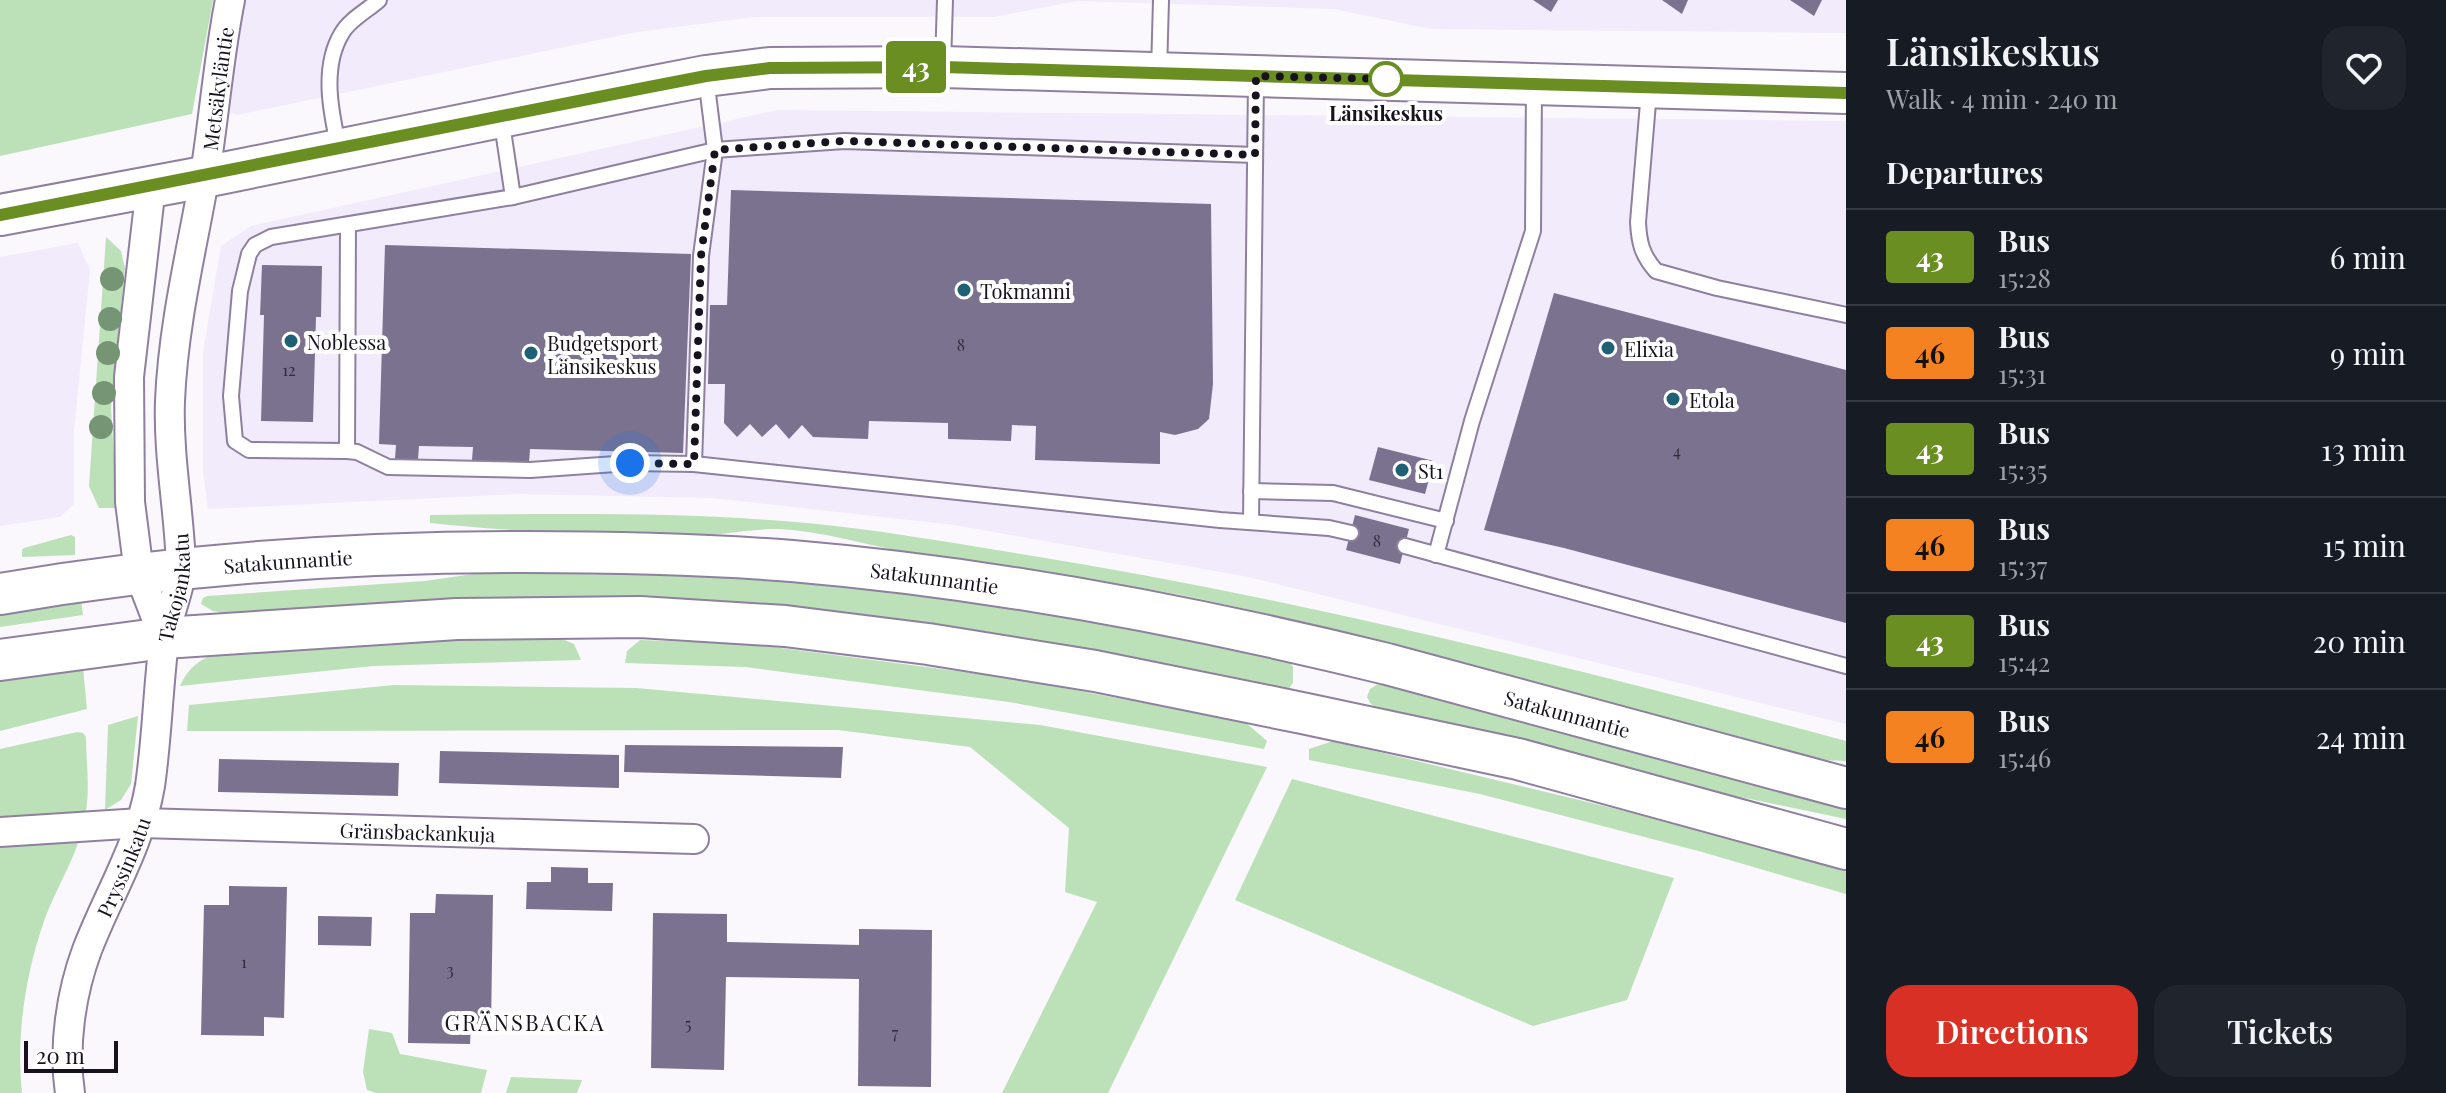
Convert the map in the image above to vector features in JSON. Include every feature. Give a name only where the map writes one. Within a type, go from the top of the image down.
[{"type":"main road","points":[[0,215],[706,76],[770,68],[943,67],[1846,93]]},
{"type":"main road","name":"Satakunnantie","points":[[0,594],[85,579],[181,568],[359,555],[642,552],[793,561],[1092,600],[1318,647],[1846,788]]},
{"type":"main road","points":[[0,660],[164,638],[457,619],[640,617],[785,626],[928,644],[1095,671],[1503,756],[1846,849]]},
{"type":"street","name":"Metsäkyläntie","points":[[204,177],[230,0]]},
{"type":"street","name":"Takojankatu","points":[[164,638],[181,568],[170,405],[173,357],[204,177]]},
{"type":"street","name":"Takojankatu","points":[[151,186],[127,409],[131,519],[139,573],[164,638]]},
{"type":"street","name":"Pryssinkatu","points":[[70,1093],[69,1045],[79,974],[132,850],[150,782],[164,638]]},
{"type":"street","name":"Gränsbackankuja","points":[[0,832],[141,823],[694,839]]},
{"type":"lane","points":[[339,149],[330,104],[331,59],[342,31],[379,0]]},
{"type":"lane","points":[[943,67],[945,0]]},
{"type":"lane","points":[[1159,73],[1161,0]]},
{"type":"lane","points":[[694,464],[701,256],[715,150],[706,76]]},
{"type":"lane","points":[[1251,521],[1256,76]]},
{"type":"lane","points":[[1436,555],[1472,421],[1533,231],[1535,84]]},
{"type":"lane","points":[[1649,87],[1638,222],[1639,243],[1649,263],[1656,271],[1717,288],[1846,315]]},
{"type":"lane","points":[[501,117],[513,197]]},
{"type":"lane","points":[[1255,155],[844,141],[715,150],[513,197],[271,237],[255,245],[249,254],[240,291],[231,396],[235,441],[249,450],[357,452],[388,467],[530,470],[630,463],[694,464],[1220,520],[1329,528],[1351,533]]},
{"type":"lane","points":[[347,451],[348,225]]},
{"type":"lane","points":[[1251,491],[1333,493],[1446,521]]},
{"type":"lane","points":[[1405,546],[1846,666]]},
{"type":"shaded area","points":[[245,0],[1846,0],[1846,33],[1431,29],[1334,9],[1077,1],[994,17],[755,17],[637,32],[237,115],[227,111],[224,104]]},
{"type":"shaded area","points":[[778,110],[1846,121],[1846,724],[1249,577],[954,525],[712,498],[519,494],[208,509],[203,472],[203,352],[221,246],[251,226]]},
{"type":"shaded area","points":[[78,243],[90,270],[74,431],[74,504],[60,517],[0,526],[0,257]]},
{"type":"green space","points":[[0,0],[213,0],[192,114],[0,156]]},
{"type":"green space","points":[[106,237],[121,251],[125,268],[111,408],[117,508],[99,508],[89,486]]},
{"type":"green space","points":[[633,514],[785,521],[905,535],[1125,572],[1333,613],[1539,661],[1744,714],[1846,741],[1846,761],[1823,760],[1769,748],[1367,639],[1158,591],[934,558],[792,530],[765,529],[697,536],[588,534],[430,523],[430,515]]},
{"type":"green space","points":[[71,535],[75,537],[75,555],[22,557],[24,548]]},
{"type":"green space","points":[[501,570],[652,571],[790,579],[1108,621],[1287,657],[1293,667],[1293,683],[1287,691],[425,602],[226,613],[213,611],[201,604],[207,596],[425,581]]},
{"type":"green space","points":[[81,600],[83,615],[0,627],[0,611]]},
{"type":"green space","points":[[555,636],[574,644],[581,660],[373,666],[180,686],[196,664],[221,651]]},
{"type":"green space","points":[[640,640],[750,644],[1010,678],[1245,722],[1267,741],[1264,749],[1009,702],[746,667],[625,663],[627,651]]},
{"type":"green space","points":[[83,668],[87,709],[0,731],[0,676]]},
{"type":"green space","points":[[1378,684],[1846,807],[1846,819],[1697,788],[1521,746],[1374,706],[1367,697],[1370,689]]},
{"type":"green space","points":[[394,685],[636,688],[1040,725],[1267,767],[1108,1093],[1002,1093],[1097,902],[1065,892],[1069,828],[970,747],[838,730],[187,731],[189,705]]},
{"type":"green space","points":[[138,716],[131,784],[121,800],[105,810],[108,725]]},
{"type":"green space","points":[[77,732],[86,737],[88,793],[83,826],[74,855],[48,910],[31,965],[21,1029],[22,1093],[0,1093],[0,749]]},
{"type":"green space","points":[[1333,741],[1696,828],[1846,870],[1846,894],[1702,852],[1480,794],[1309,760],[1309,749]]},
{"type":"green space","points":[[1292,779],[1674,878],[1627,1000],[1533,1026],[1235,900]]},
{"type":"green space","points":[[369,1029],[392,1033],[400,1054],[487,1070],[481,1093],[376,1093],[367,1090],[363,1072]]},
{"type":"green space","points":[[511,1077],[582,1080],[577,1093],[506,1093]]},
{"type":"building","points":[[1533,0],[1558,0],[1551,12]]},
{"type":"building","points":[[1662,0],[1688,0],[1682,14]]},
{"type":"building","points":[[1790,0],[1822,0],[1814,16]]},
{"type":"building","points":[[731,190],[1211,204],[1213,384],[1209,419],[1198,429],[1175,435],[1160,432],[1160,464],[1035,460],[1036,426],[1012,425],[1011,441],[948,439],[948,423],[869,421],[868,439],[813,437],[802,425],[789,439],[776,424],[762,437],[750,424],[737,437],[724,423],[725,384],[708,384],[710,305],[727,305]]},
{"type":"building","points":[[385,245],[691,254],[683,453],[530,449],[529,463],[472,460],[473,447],[419,446],[418,459],[395,459],[396,445],[379,444]]},
{"type":"building","points":[[262,265],[322,266],[321,317],[316,317],[313,422],[261,421]]},
{"type":"building","points":[[1554,293],[1846,370],[1846,623],[1564,548],[1484,530]]},
{"type":"building","points":[[1378,447],[1434,461],[1425,494],[1369,480]]},
{"type":"building","points":[[1355,515],[1409,529],[1400,564],[1346,550]]},
{"type":"building","points":[[625,745],[843,747],[841,778],[624,772]]},
{"type":"building","points":[[440,751],[619,755],[619,788],[439,783]]},
{"type":"building","points":[[219,759],[399,763],[398,796],[218,792]]},
{"type":"building","points":[[551,867],[588,868],[588,883],[613,883],[612,911],[526,909],[527,882],[551,882]]},
{"type":"building","points":[[229,886],[287,887],[284,1018],[264,1017],[264,1036],[201,1035],[204,905],[229,905]]},
{"type":"building","points":[[436,894],[493,895],[491,1026],[471,1025],[470,1044],[408,1043],[410,913],[435,913]]},
{"type":"building","points":[[653,913],[727,914],[727,942],[859,945],[859,929],[932,930],[931,1087],[858,1086],[859,979],[726,977],[724,1070],[651,1068]]},
{"type":"building","points":[[318,916],[372,917],[371,946],[318,945]]},
{"type":"bus line","name":"43","points":[[0,215],[706,76],[770,68],[943,67],[1846,93]]},
{"type":"place","name":"Länsikeskus","points":[[1386,79]]},
{"type":"place","name":"Tokmanni","points":[[964,290]]},
{"type":"place","name":"Noblessa","points":[[291,341]]},
{"type":"place","name":"Elixia","points":[[1608,348]]},
{"type":"place","name":"Budgetsport Länsikeskus","points":[[531,353]]},
{"type":"place","name":"Etola","points":[[1673,399]]},
{"type":"place","name":"St1","points":[[1402,470]]},
{"type":"district","name":"GRÄNSBACKA","points":[[525,1022]]},
{"type":"route","points":[[630,463],[694,464],[701,256],[715,150],[844,141],[1255,155],[1256,76],[1386,79]]}]
